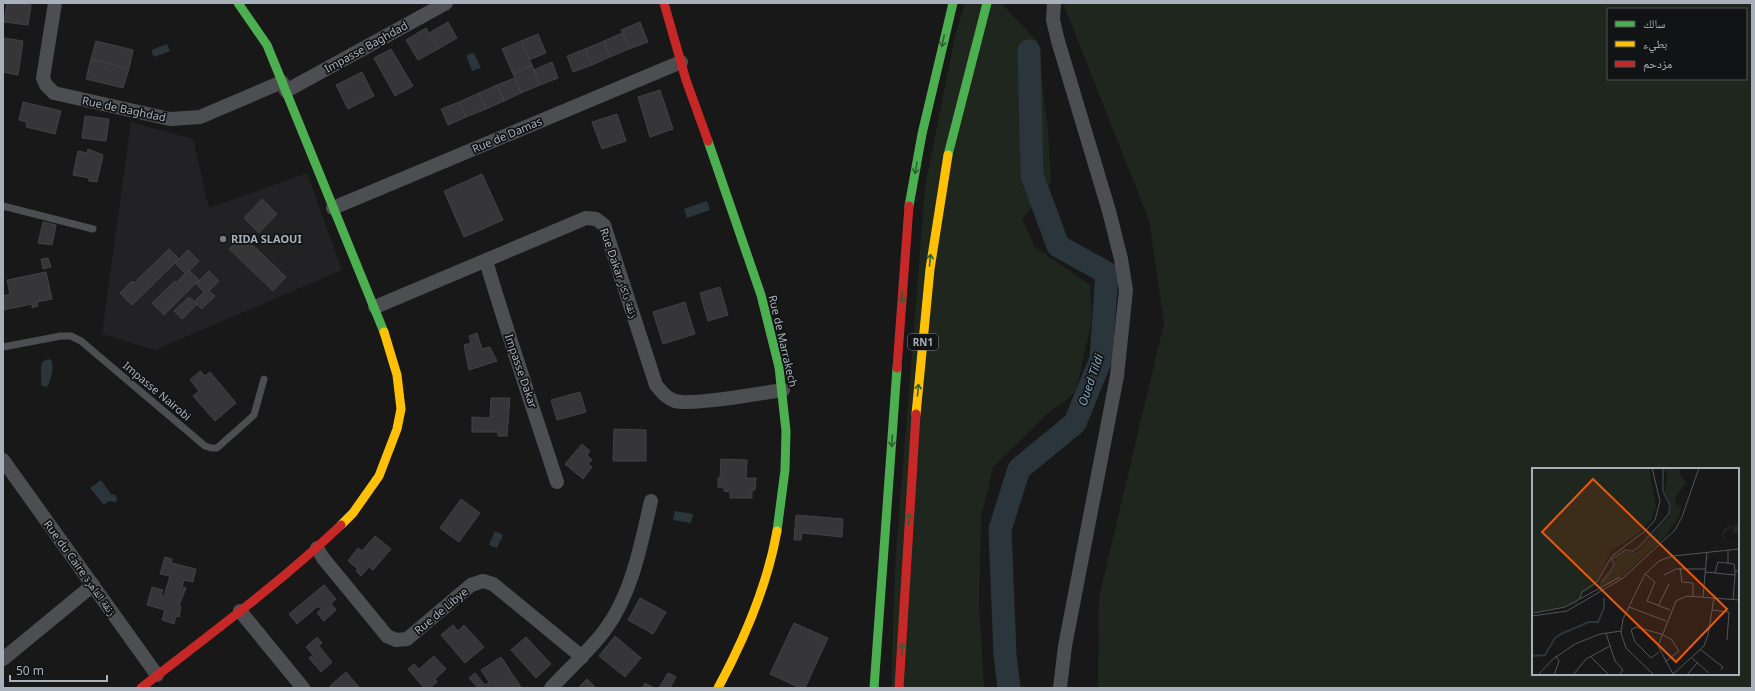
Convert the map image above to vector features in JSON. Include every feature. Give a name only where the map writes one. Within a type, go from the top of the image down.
[{"type":"main road","points":[[141,688],[240,612],[317,548],[353,512],[379,476],[397,429],[401,409],[397,375],[390,346],[375,307],[267,45],[238,3]]},
{"type":"main road","name":"Rue de Marrakech","points":[[664,3],[681,62],[719,168],[765,309],[783,390],[786,438],[785,480],[780,522],[771,568],[758,608],[738,654],[718,688]]},
{"type":"main road","name":"RN1","points":[[874,688],[908,213],[922,134],[953,3]]},
{"type":"main road","name":"RN1","points":[[899,688],[912,450],[931,250],[953,130],[987,3]]},
{"type":"street","name":"Rue de Baghdad","points":[[55,3],[43,78],[46,85],[54,93],[170,119],[200,116],[284,87]]},
{"type":"street","name":"Impasse Baghdad","points":[[284,87],[446,3]]},
{"type":"street","points":[[1054,3],[1053,20],[1058,41],[1109,211],[1121,259],[1126,290],[1117,376],[1065,646],[1060,688]]},
{"type":"street","name":"Rue de Damas","points":[[333,208],[681,62]]},
{"type":"street","name":"Rue Dakar زنقة داكار","points":[[375,307],[586,218],[596,218],[604,225],[656,385],[664,396],[675,401],[691,402],[783,390]]},
{"type":"street","name":"Impasse Dakar","points":[[486,261],[514,353],[557,482]]},
{"type":"street","name":"Rue du Caire زنقة القاهرة","points":[[3,460],[157,675]]},
{"type":"street","points":[[551,688],[582,657],[606,629],[628,587],[638,556],[651,501]]},
{"type":"street","name":"Rue de Libye","points":[[317,548],[323,558],[387,636],[396,640],[407,639],[471,585],[483,581],[494,584],[582,657]]},
{"type":"street","points":[[3,659],[93,585]]},
{"type":"street","points":[[240,612],[302,688]]},
{"type":"lane","points":[[3,206],[93,229]]},
{"type":"lane","name":"Impasse Nairobi","points":[[3,348],[61,336],[72,336],[81,341],[205,446],[210,448],[217,448],[254,415],[264,380]]},
{"type":"shaded area","points":[[965,3],[1001,3],[1037,41],[1048,131],[1051,183],[1022,219],[1035,247],[1090,285],[1092,319],[1076,392],[1046,415],[993,467],[981,518],[979,605],[984,688],[891,688],[895,567],[925,187],[955,36]]},
{"type":"shaded area","points":[[1063,3],[1752,3],[1752,688],[1098,688],[1099,597],[1164,323],[1149,220]]},
{"type":"shaded area","points":[[167,44],[170,51],[154,57],[151,50]]},
{"type":"shaded area","points":[[474,53],[481,68],[472,71],[466,55]]},
{"type":"shaded area","name":"RIDA SLAOUI","points":[[131,122],[193,139],[209,208],[307,173],[342,270],[155,350],[102,334]]},
{"type":"shaded area","points":[[707,201],[710,210],[687,218],[684,209]]},
{"type":"shaded area","points":[[48,359],[51,360],[52,363],[52,375],[46,387],[41,385],[41,366],[42,362]]},
{"type":"shaded area","points":[[101,480],[111,494],[116,495],[117,500],[115,502],[109,501],[104,505],[90,488]]},
{"type":"shaded area","points":[[675,511],[693,514],[691,523],[673,520]]},
{"type":"shaded area","points":[[495,531],[503,535],[497,548],[489,545]]},
{"type":"building","points":[[7,3],[31,5],[28,25],[4,22]]},
{"type":"building","points":[[448,22],[457,38],[438,49],[429,33]]},
{"type":"building","points":[[640,22],[648,42],[629,49],[621,30]]},
{"type":"building","points":[[426,28],[438,49],[418,60],[406,40]]},
{"type":"building","points":[[622,33],[629,49],[610,57],[604,41]]},
{"type":"building","points":[[538,34],[546,53],[529,60],[521,41]]},
{"type":"building","points":[[4,38],[23,41],[18,75],[3,72]]},
{"type":"building","points":[[96,41],[133,50],[129,69],[91,59]]},
{"type":"building","points":[[521,41],[532,65],[513,74],[502,49]]},
{"type":"building","points":[[604,41],[610,57],[592,65],[585,49]]},
{"type":"building","points":[[391,49],[413,86],[395,96],[374,58]]},
{"type":"building","points":[[585,49],[592,65],[573,72],[567,56]]},
{"type":"building","points":[[91,59],[129,69],[123,88],[86,79]]},
{"type":"building","points":[[552,62],[558,78],[540,85],[534,70]]},
{"type":"building","points":[[532,65],[540,85],[521,93],[513,74]]},
{"type":"building","points":[[362,72],[374,96],[348,109],[336,85]]},
{"type":"building","points":[[515,78],[521,93],[504,101],[497,85]]},
{"type":"building","points":[[497,85],[504,101],[486,109],[479,93]]},
{"type":"building","points":[[660,90],[673,129],[650,137],[638,97]]},
{"type":"building","points":[[479,93],[486,109],[466,117],[459,102]]},
{"type":"building","points":[[23,102],[61,111],[55,134],[26,127],[27,122],[19,120]]},
{"type":"building","points":[[459,102],[466,117],[448,125],[441,109]]},
{"type":"building","points":[[617,114],[626,141],[602,149],[592,122]]},
{"type":"building","points":[[85,116],[109,119],[106,141],[82,138]]},
{"type":"building","points":[[88,149],[103,155],[97,182],[89,181],[89,178],[73,175],[78,151],[87,153]]},
{"type":"building","points":[[482,174],[503,220],[464,237],[444,191]]},
{"type":"building","points":[[262,199],[277,214],[259,233],[244,218]]},
{"type":"building","points":[[43,222],[56,225],[52,245],[38,243]]},
{"type":"building","points":[[242,235],[286,277],[273,291],[229,249]]},
{"type":"building","points":[[169,249],[179,259],[132,305],[120,293],[132,281],[134,283]]},
{"type":"building","points":[[188,250],[199,261],[186,274],[175,263]]},
{"type":"building","points":[[48,258],[51,267],[43,269],[41,259]]},
{"type":"building","points":[[189,270],[199,280],[164,315],[152,303]]},
{"type":"building","points":[[209,271],[219,281],[209,291],[215,296],[202,309],[194,302],[204,292],[196,284]]},
{"type":"building","points":[[46,272],[52,299],[37,302],[38,306],[32,308],[32,304],[3,310],[3,296],[10,294],[7,280]]},
{"type":"building","points":[[720,287],[728,315],[708,321],[700,293]]},
{"type":"building","points":[[189,297],[197,304],[182,319],[174,311]]},
{"type":"building","points":[[685,302],[695,334],[663,344],[653,312]]},
{"type":"building","points":[[477,333],[482,349],[490,347],[497,361],[469,370],[464,345],[471,343],[469,336]]},
{"type":"building","points":[[200,371],[205,376],[210,372],[236,403],[215,421],[193,396],[199,391],[190,380]]},
{"type":"building","points":[[580,392],[586,412],[557,420],[551,400]]},
{"type":"building","points":[[491,398],[510,398],[507,436],[498,436],[498,432],[472,432],[472,417],[490,418]]},
{"type":"building","points":[[614,429],[646,430],[646,461],[613,461]]},
{"type":"building","points":[[582,444],[590,451],[587,455],[592,460],[588,464],[592,467],[583,479],[565,464]]},
{"type":"building","points":[[721,459],[747,460],[746,478],[756,478],[755,490],[752,490],[752,498],[730,498],[730,492],[724,491],[724,488],[718,487]]},
{"type":"building","points":[[461,499],[480,513],[459,542],[440,528]]},
{"type":"building","points":[[796,515],[843,519],[842,537],[802,533],[801,540],[794,540]]},
{"type":"building","points":[[375,536],[391,549],[373,570],[369,567],[361,576],[356,571],[358,569],[348,561],[358,548],[362,551]]},
{"type":"building","points":[[165,557],[172,559],[171,563],[196,569],[193,582],[184,580],[182,587],[186,588],[179,606],[181,607],[179,617],[176,616],[174,624],[162,620],[165,610],[147,605],[152,587],[163,590],[161,596],[164,596],[170,576],[160,574]]},
{"type":"building","points":[[324,585],[336,599],[331,603],[336,610],[324,621],[317,613],[321,609],[318,606],[297,624],[289,614]]},
{"type":"building","points":[[640,598],[666,612],[653,634],[628,620]]},
{"type":"building","points":[[794,623],[828,638],[805,688],[800,688],[770,674]]},
{"type":"building","points":[[453,625],[458,631],[464,625],[484,647],[465,663],[441,635]]},
{"type":"building","points":[[615,636],[641,658],[625,677],[599,656]]},
{"type":"building","points":[[317,637],[322,643],[319,646],[332,662],[321,672],[309,658],[313,655],[306,647]]},
{"type":"building","points":[[526,637],[551,664],[536,678],[511,650]]},
{"type":"building","points":[[434,656],[446,669],[435,679],[437,682],[430,688],[424,688],[408,669],[414,664],[419,669]]},
{"type":"building","points":[[501,657],[521,687],[478,688],[469,678],[475,673],[485,685],[489,682],[481,670]]},
{"type":"building","points":[[346,672],[359,687],[332,688],[330,686]]},
{"type":"building","points":[[668,673],[676,677],[670,688],[659,688]]},
{"type":"building","points":[[587,679],[596,688],[578,688]]},
{"type":"building","points":[[645,683],[654,688],[642,688]]},
{"type":"waterway","name":"Oued Tildi","points":[[1009,688],[1005,655],[1000,529],[1019,469],[1075,423],[1101,359],[1107,273],[1058,246],[1032,175],[1029,51]]},
{"type":"traffic: fast","points":[[238,3],[267,45],[384,332]]},
{"type":"traffic: fast","points":[[909,206],[922,134],[953,3]]},
{"type":"traffic: fast","points":[[948,155],[987,3]]},
{"type":"traffic: fast","points":[[708,141],[761,295],[779,367],[786,431],[785,470],[777,531]]},
{"type":"traffic: fast","points":[[874,688],[897,368]]},
{"type":"traffic: slow","points":[[916,414],[930,269],[948,155]]},
{"type":"traffic: slow","points":[[341,525],[353,513],[379,476],[397,429],[401,409],[397,375],[384,332]]},
{"type":"traffic: slow","points":[[718,688],[754,612],[773,552],[777,531]]},
{"type":"traffic: jam","points":[[664,3],[686,80],[708,141]]},
{"type":"traffic: jam","points":[[897,368],[909,206]]},
{"type":"traffic: jam","points":[[899,688],[916,414]]},
{"type":"traffic: jam","points":[[141,688],[268,589],[341,525]]},
{"type":"place","name":"RIDA SLAOUI","points":[[223,239]]}]
